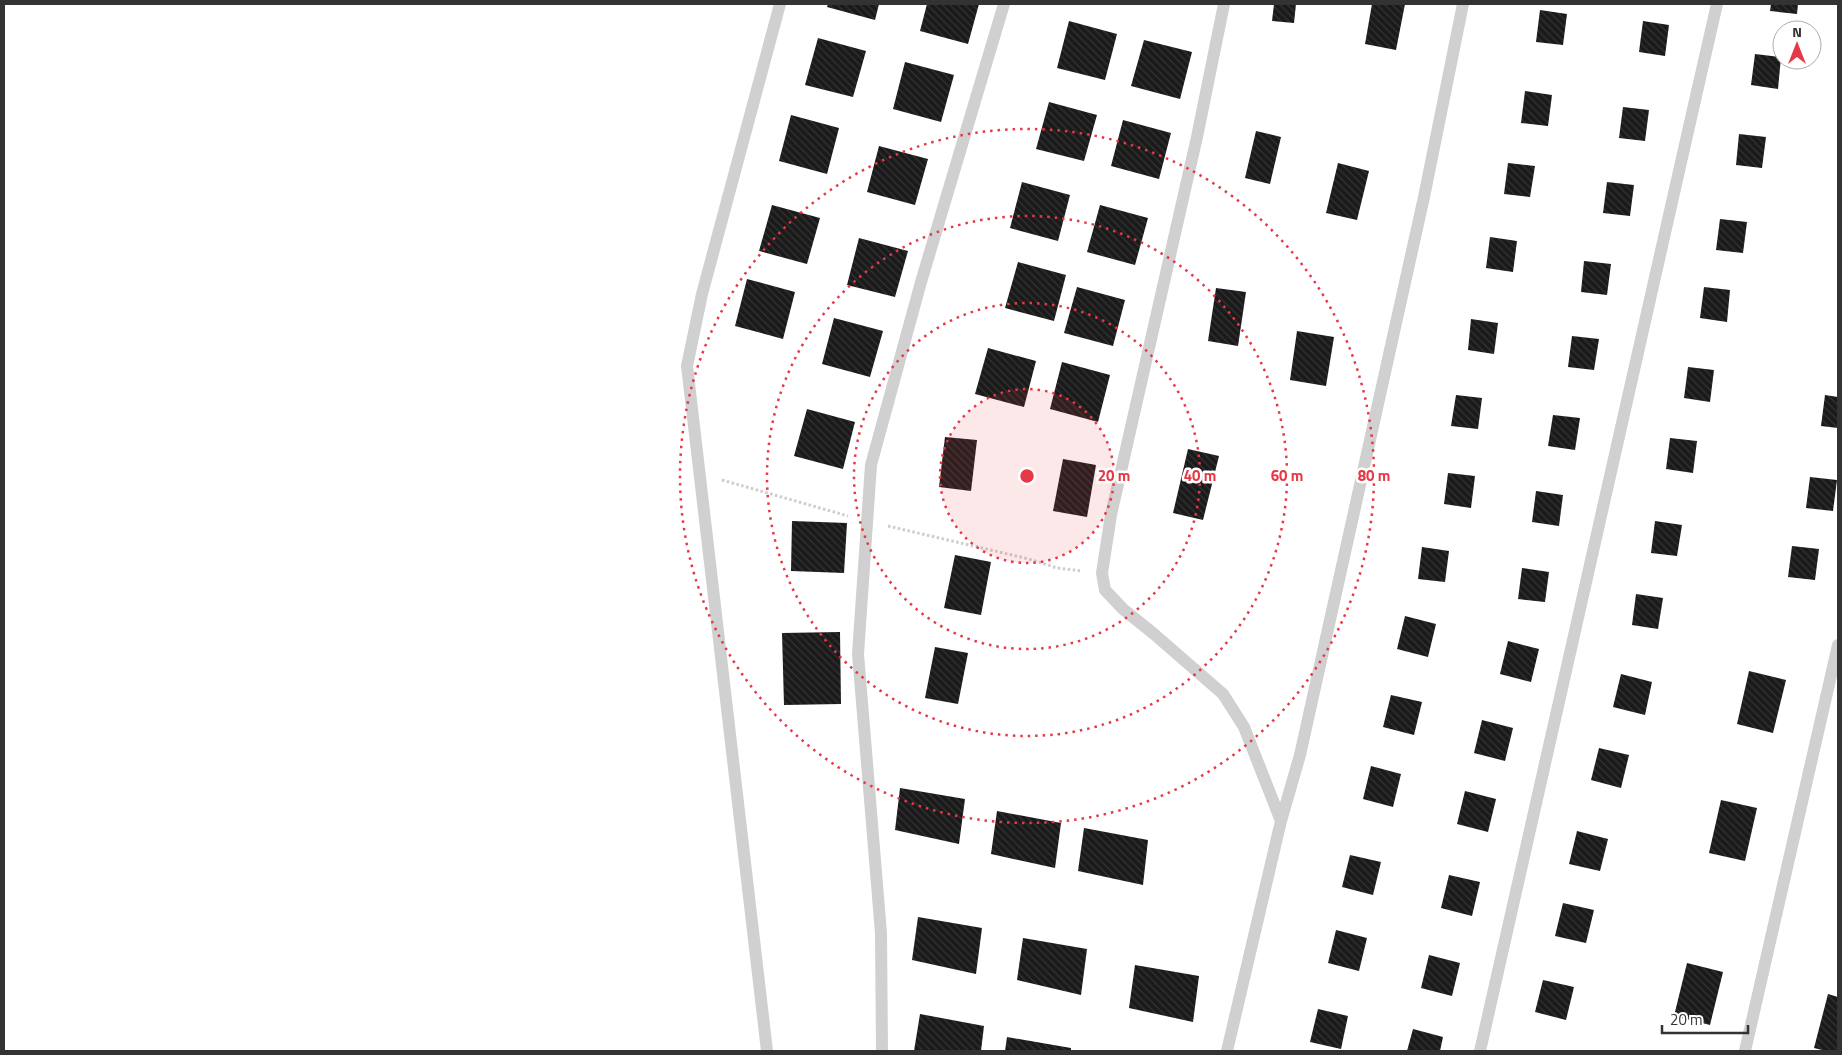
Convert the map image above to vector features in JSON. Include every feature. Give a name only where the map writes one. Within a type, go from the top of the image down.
[{"type":"lane","points":[[768,1051],[687,366],[702,294],[780,4]]},
{"type":"lane","points":[[882,1051],[881,933],[858,654],[871,465],[923,272],[1004,4]]},
{"type":"lane","points":[[1224,4],[1197,136],[1111,515],[1102,573],[1105,590],[1123,609],[1223,694],[1244,727],[1281,821]]},
{"type":"lane","points":[[1227,1051],[1281,821],[1300,755],[1424,197],[1463,4]]},
{"type":"lane","points":[[1480,1051],[1717,4]]},
{"type":"lane","points":[[1745,1051],[1838,644]]},
{"type":"path","points":[[700,474],[868,521],[1029,559],[1057,568],[1102,573]]},
{"type":"building","points":[[828,4],[879,4],[875,20],[827,7]]},
{"type":"building","points":[[927,4],[979,4],[968,44],[920,31]]},
{"type":"building","points":[[1274,4],[1296,4],[1294,23],[1272,21]]},
{"type":"building","points":[[1372,4],[1405,4],[1396,50],[1365,44]]},
{"type":"building","points":[[1771,4],[1798,4],[1797,14],[1770,11]]},
{"type":"building","points":[[1540,10],[1567,14],[1563,45],[1536,42]]},
{"type":"building","points":[[1069,21],[1117,34],[1105,80],[1057,68]]},
{"type":"building","points":[[1643,21],[1669,25],[1665,56],[1639,52]]},
{"type":"building","points":[[818,38],[866,51],[853,97],[805,85]]},
{"type":"building","points":[[1144,40],[1192,52],[1180,99],[1131,86]]},
{"type":"building","points":[[1755,54],[1772,56],[1772,70],[1780,70],[1778,89],[1751,85]]},
{"type":"building","points":[[905,62],[954,75],[941,122],[893,109]]},
{"type":"building","points":[[1525,91],[1552,95],[1548,126],[1521,123]]},
{"type":"building","points":[[1049,102],[1097,115],[1084,161],[1036,149]]},
{"type":"building","points":[[1623,107],[1649,110],[1645,141],[1619,138]]},
{"type":"building","points":[[791,115],[839,128],[827,174],[779,161]]},
{"type":"building","points":[[1123,120],[1171,133],[1159,179],[1111,166]]},
{"type":"building","points":[[1256,131],[1281,137],[1270,184],[1245,178]]},
{"type":"building","points":[[1739,134],[1766,137],[1762,168],[1736,165]]},
{"type":"building","points":[[879,146],[928,159],[915,205],[867,192]]},
{"type":"building","points":[[1338,163],[1369,171],[1357,220],[1326,213]]},
{"type":"building","points":[[1508,163],[1535,166],[1530,197],[1504,194]]},
{"type":"building","points":[[1022,182],[1070,195],[1058,241],[1010,228]]},
{"type":"building","points":[[1607,182],[1634,185],[1630,216],[1603,213]]},
{"type":"building","points":[[772,205],[820,218],[807,264],[759,251]]},
{"type":"building","points":[[1100,205],[1148,218],[1135,265],[1087,252]]},
{"type":"building","points":[[1720,219],[1747,222],[1743,253],[1716,250]]},
{"type":"building","points":[[1490,237],[1517,241],[1513,272],[1486,268]]},
{"type":"building","points":[[859,238],[908,251],[895,297],[847,285]]},
{"type":"building","points":[[1584,261],[1611,264],[1607,295],[1581,292]]},
{"type":"building","points":[[1018,262],[1066,275],[1054,321],[1005,308]]},
{"type":"building","points":[[747,279],[795,292],[783,339],[735,326]]},
{"type":"building","points":[[1077,287],[1125,300],[1113,346],[1064,333]]},
{"type":"building","points":[[1704,287],[1730,290],[1727,322],[1700,318]]},
{"type":"building","points":[[1216,288],[1246,292],[1238,346],[1208,341]]},
{"type":"building","points":[[834,318],[883,331],[870,377],[822,364]]},
{"type":"building","points":[[1471,319],[1498,323],[1494,354],[1468,350]]},
{"type":"building","points":[[1297,331],[1334,337],[1326,386],[1290,380]]},
{"type":"building","points":[[1572,336],[1599,339],[1594,370],[1568,367]]},
{"type":"building","points":[[988,348],[1036,361],[1024,407],[975,394]]},
{"type":"building","points":[[1062,362],[1110,375],[1098,422],[1050,409]]},
{"type":"building","points":[[1688,367],[1714,370],[1710,402],[1684,398]]},
{"type":"building","points":[[1456,395],[1482,398],[1478,429],[1451,426]]},
{"type":"building","points":[[1825,395],[1838,397],[1838,428],[1821,426]]},
{"type":"building","points":[[807,409],[855,422],[843,469],[794,456]]},
{"type":"building","points":[[1553,415],[1580,418],[1575,450],[1548,446]]},
{"type":"building","points":[[945,437],[977,440],[971,491],[939,487]]},
{"type":"building","points":[[1670,438],[1697,441],[1693,473],[1666,469]]},
{"type":"building","points":[[1188,449],[1219,456],[1203,520],[1173,513]]},
{"type":"building","points":[[1063,459],[1096,465],[1087,517],[1053,511]]},
{"type":"building","points":[[1448,473],[1475,476],[1471,508],[1444,504]]},
{"type":"building","points":[[1810,477],[1837,480],[1833,511],[1806,508]]},
{"type":"building","points":[[1536,491],[1563,495],[1559,526],[1532,522]]},
{"type":"building","points":[[792,521],[847,523],[844,573],[791,571]]},
{"type":"building","points":[[1655,521],[1682,525],[1677,556],[1651,553]]},
{"type":"building","points":[[1792,546],[1819,549],[1815,580],[1788,577]]},
{"type":"building","points":[[1422,547],[1449,551],[1445,582],[1418,579]]},
{"type":"building","points":[[955,555],[991,562],[981,615],[944,608]]},
{"type":"building","points":[[1522,568],[1549,572],[1545,602],[1518,599]]},
{"type":"building","points":[[1636,594],[1663,598],[1658,629],[1632,625]]},
{"type":"building","points":[[1405,616],[1436,624],[1428,657],[1397,649]]},
{"type":"building","points":[[840,632],[841,704],[784,705],[782,633]]},
{"type":"building","points":[[1508,641],[1539,649],[1531,682],[1500,674]]},
{"type":"building","points":[[935,647],[968,653],[958,704],[925,698]]},
{"type":"building","points":[[1749,671],[1786,680],[1773,733],[1737,724]]},
{"type":"building","points":[[1621,674],[1652,682],[1645,715],[1613,707]]},
{"type":"building","points":[[1391,695],[1422,702],[1414,735],[1383,727]]},
{"type":"building","points":[[1482,720],[1513,728],[1505,761],[1474,753]]},
{"type":"building","points":[[1599,748],[1629,755],[1621,788],[1591,780]]},
{"type":"building","points":[[1371,766],[1401,774],[1393,807],[1363,799]]},
{"type":"building","points":[[900,788],[965,799],[959,844],[895,830]]},
{"type":"building","points":[[1465,791],[1496,799],[1488,832],[1457,824]]},
{"type":"building","points":[[1721,800],[1757,808],[1745,861],[1709,853]]},
{"type":"building","points":[[997,811],[1061,823],[1055,868],[991,854]]},
{"type":"building","points":[[1084,828],[1148,840],[1143,885],[1078,871]]},
{"type":"building","points":[[1577,831],[1608,839],[1600,871],[1569,864]]},
{"type":"building","points":[[1350,855],[1381,862],[1373,895],[1342,887]]},
{"type":"building","points":[[1449,875],[1480,882],[1472,916],[1441,908]]},
{"type":"building","points":[[1563,903],[1594,910],[1586,943],[1555,936]]},
{"type":"building","points":[[918,917],[982,928],[976,974],[912,960]]},
{"type":"building","points":[[1336,930],[1367,938],[1359,971],[1328,963]]},
{"type":"building","points":[[1023,938],[1087,949],[1081,995],[1017,980]]},
{"type":"building","points":[[1429,955],[1460,963],[1452,996],[1421,988]]},
{"type":"building","points":[[1687,963],[1723,972],[1710,1025],[1674,1016]]},
{"type":"building","points":[[1135,965],[1199,976],[1193,1022],[1129,1008]]},
{"type":"building","points":[[1543,980],[1574,987],[1566,1020],[1535,1012]]},
{"type":"building","points":[[1828,994],[1838,997],[1838,1051],[1814,1048]]},
{"type":"building","points":[[1318,1009],[1348,1016],[1341,1049],[1310,1042]]},
{"type":"building","points":[[920,1014],[984,1026],[981,1051],[914,1051]]},
{"type":"building","points":[[1413,1029],[1443,1037],[1440,1051],[1407,1051]]},
{"type":"building","points":[[1007,1037],[1071,1048],[1071,1051],[1005,1051]]}]
